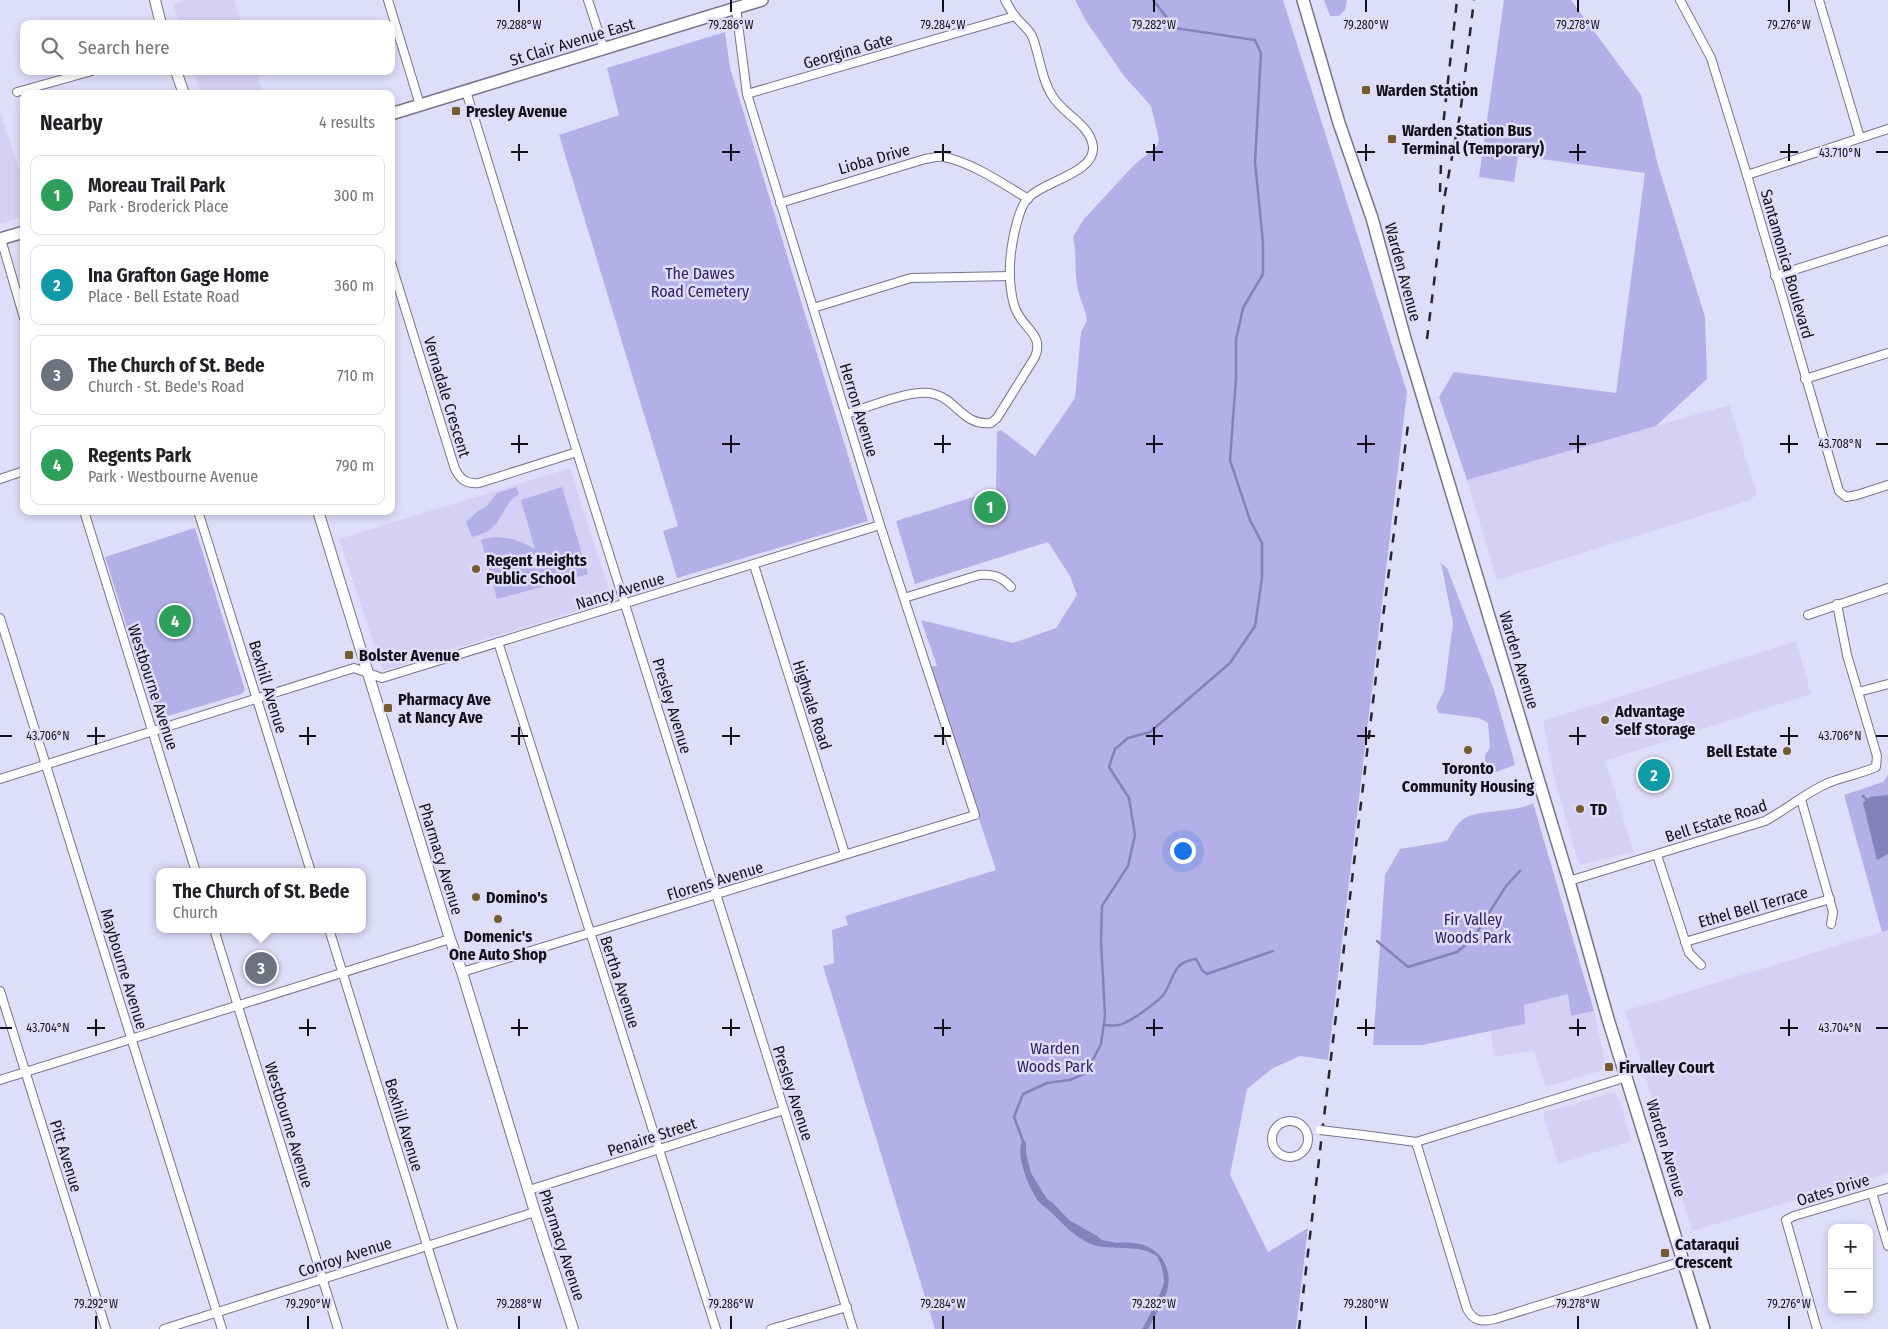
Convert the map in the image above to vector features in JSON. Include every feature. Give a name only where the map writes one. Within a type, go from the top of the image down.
[{"type":"main road","name":"St Clair Avenue East","points":[[395,113],[762,0]]},
{"type":"main road","name":"Warden Avenue","points":[[1303,0],[1339,123],[1372,218],[1406,342],[1704,1329]]},
{"type":"main road","points":[[0,239],[20,233]]},
{"type":"street","points":[[155,0],[160,20]]},
{"type":"street","points":[[388,0],[394,20]]},
{"type":"street","points":[[588,0],[604,49]]},
{"type":"street","points":[[846,414],[912,394],[925,392],[935,394],[946,400],[972,421],[980,424],[991,423],[997,418],[1035,358],[1039,348],[1037,339],[1021,321],[1014,305],[1010,276],[1017,222],[1028,199],[1042,187],[1078,170],[1088,163],[1092,156],[1093,147],[1088,133],[1053,98],[1046,83],[1031,34],[1004,0]]},
{"type":"street","name":"Santamonica Boulevard","points":[[1680,0],[1710,58],[1747,175],[1839,491],[1846,497],[1888,485]]},
{"type":"street","points":[[1819,0],[1860,138]]},
{"type":"street","name":"Herron Avenue","points":[[736,8],[747,94],[880,525],[975,815]]},
{"type":"street","name":"Georgina Gate","points":[[747,94],[1015,16]]},
{"type":"street","points":[[395,23],[420,105]]},
{"type":"street","points":[[23,90],[78,75]]},
{"type":"street","points":[[177,75],[183,90]]},
{"type":"street","points":[[16,92],[20,91]]},
{"type":"street","name":"Presley Avenue","points":[[466,91],[853,1329]]},
{"type":"street","points":[[1747,175],[1888,130]]},
{"type":"street","name":"Lioba Drive","points":[[780,202],[925,159],[942,157],[970,166],[1028,199]]},
{"type":"street","points":[[0,239],[20,305]]},
{"type":"street","points":[[1775,276],[1888,240]]},
{"type":"street","name":"Vernadale Crescent","points":[[395,276],[455,469],[463,481],[470,484],[479,483],[578,452]]},
{"type":"street","points":[[813,308],[911,278],[1010,276]]},
{"type":"street","points":[[1805,379],[1888,353]]},
{"type":"street","points":[[0,479],[20,473]]},
{"type":"street","name":"Westbourne Avenue","points":[[85,515],[195,868]]},
{"type":"street","name":"Bexhill Avenue","points":[[199,515],[310,868]]},
{"type":"street","name":"Pharmacy Avenue","points":[[319,515],[535,1212],[574,1329]]},
{"type":"street","name":"Nancy Avenue","points":[[367,672],[382,678],[880,525]]},
{"type":"street","name":"Highvale Road","points":[[754,565],[845,854]]},
{"type":"street","points":[[904,598],[979,575],[992,574],[1003,578],[1011,587]]},
{"type":"street","points":[[1808,615],[1888,588]]},
{"type":"street","name":"Bell Estate Road","points":[[1569,881],[1764,822],[1785,811],[1828,783],[1876,767],[1877,756],[1847,655],[1837,604]]},
{"type":"street","name":"Maybourne Avenue","points":[[0,618],[222,1329]]},
{"type":"street","name":"Bertha Avenue","points":[[498,642],[716,1329]]},
{"type":"street","points":[[0,779],[354,668],[367,672]]},
{"type":"street","points":[[1858,692],[1888,684]]},
{"type":"street","points":[[1801,800],[1830,899],[1833,912],[1831,924]]},
{"type":"street","name":"Florens Avenue","points":[[462,972],[975,815]]},
{"type":"street","points":[[1657,855],[1689,953],[1701,965]]},
{"type":"street","name":"Ethel Bell Terrace","points":[[1685,942],[1830,899]]},
{"type":"street","name":"Westbourne Avenue","points":[[215,933],[338,1329]]},
{"type":"street","name":"Bexhill Avenue","points":[[330,933],[453,1329]]},
{"type":"street","points":[[0,1080],[450,939]]},
{"type":"street","name":"Pitt Avenue","points":[[0,991],[106,1329]]},
{"type":"street","points":[[1304,1128],[1307,1134],[1307,1145],[1300,1154],[1297,1156],[1286,1156],[1275,1149],[1273,1135],[1282,1123],[1292,1121],[1304,1128],[1416,1142],[1627,1077]]},
{"type":"street","name":"Penaire Street","points":[[529,1190],[784,1110]]},
{"type":"street","points":[[1416,1142],[1466,1309],[1472,1318],[1485,1321],[1495,1319],[1683,1261]]},
{"type":"street","name":"Oates Drive","points":[[1817,1329],[1786,1220],[1888,1188]]},
{"type":"street","points":[[1872,1193],[1888,1246]]},
{"type":"street","name":"Conroy Avenue","points":[[164,1329],[535,1212]]},
{"type":"street","points":[[771,1329],[847,1307]]},
{"type":"shaded area","points":[[185,0],[234,0],[240,20],[178,20],[173,4]]},
{"type":"shaded area","points":[[195,75],[257,75],[262,90],[200,90]]},
{"type":"shaded area","points":[[0,112],[20,173],[20,217],[0,224]]},
{"type":"shaded area","points":[[1729,405],[1757,493],[1751,500],[1497,580],[1467,480]]},
{"type":"shaded area","name":"Regent Heights Public School","points":[[570,468],[612,600],[383,671],[339,539]]},
{"type":"shaded area","points":[[1796,641],[1811,694],[1605,761],[1634,852],[1579,865],[1554,777],[1543,721]]},
{"type":"shaded area","points":[[1888,795],[1888,854],[1877,860],[1863,803],[1870,797]]},
{"type":"shaded area","points":[[1888,930],[1888,1173],[1692,1231],[1625,1011]]},
{"type":"shaded area","points":[[1568,994],[1571,1016],[1594,1011],[1607,1069],[1546,1087],[1534,1051],[1494,1057],[1491,1032],[1525,1024],[1523,1005]]},
{"type":"shaded area","points":[[1615,1092],[1620,1102],[1631,1141],[1558,1164],[1543,1113]]},
{"type":"shaded area","points":[[1023,1139],[1026,1143],[1026,1153],[1031,1173],[1047,1199],[1069,1220],[1097,1236],[1106,1244],[1133,1243],[1143,1245],[1158,1253],[1163,1260],[1167,1267],[1168,1285],[1166,1294],[1148,1329],[1142,1329],[1156,1299],[1165,1287],[1162,1267],[1157,1256],[1143,1250],[1097,1246],[1083,1240],[1070,1230],[1040,1203],[1031,1189],[1020,1153]]},
{"type":"green space","name":"Warden Woods Park","points":[[1075,0],[1283,0],[1407,392],[1328,1060],[1300,1056],[1273,1068],[1247,1089],[1230,1175],[1268,1252],[1308,1228],[1296,1329],[935,1329],[823,966],[834,963],[832,930],[848,925],[845,916],[996,870],[928,666],[937,666],[921,620],[1013,643],[1056,628],[1077,595],[1070,576],[1048,542],[915,584],[896,521],[996,490],[997,432],[1001,430],[1035,456],[1075,398],[1081,332],[1087,321],[1077,283],[1073,237],[1084,219],[1133,166],[1157,146],[1159,139],[1151,106],[1124,76],[1086,21]]},
{"type":"green space","points":[[1324,0],[1347,0],[1345,10],[1339,16],[1330,16]]},
{"type":"green space","points":[[1504,0],[1571,0],[1641,95],[1658,165],[1705,317],[1707,379],[1656,426],[1467,480],[1439,397],[1454,372],[1616,393],[1645,173],[1518,156],[1514,182],[1479,177]]},
{"type":"green space","name":"The Dawes Road Cemetery","points":[[725,32],[730,68],[868,521],[677,578],[663,531],[678,526],[559,135],[619,115],[607,68]]},
{"type":"green space","points":[[516,487],[519,494],[510,501],[496,524],[487,532],[472,537],[466,522],[487,506],[497,493]]},
{"type":"green space","points":[[562,487],[588,574],[497,599],[481,540],[495,537],[509,538],[535,549],[521,500]]},
{"type":"green space","points":[[195,528],[245,690],[241,694],[158,719],[155,717],[105,557]]},
{"type":"green space","points":[[1441,563],[1447,568],[1494,690],[1515,765],[1493,773],[1485,766],[1485,755],[1490,748],[1488,723],[1479,718],[1439,713],[1436,707],[1444,691],[1453,623]]},
{"type":"green space","points":[[1888,775],[1888,930],[1882,932],[1844,795],[1883,782]]},
{"type":"green space","name":"Fir Valley Woods Park","points":[[1533,803],[1594,1011],[1571,1016],[1568,994],[1524,1005],[1525,1024],[1422,1045],[1373,1045],[1385,875],[1400,849],[1447,841],[1461,821],[1475,814],[1516,809]]},
{"type":"waterway","points":[[1023,1141],[1014,1117],[1023,1094],[1047,1083],[1070,1080],[1086,1073],[1101,1044],[1105,1016],[1101,941],[1102,906],[1128,866],[1135,835],[1129,798],[1109,767],[1115,749],[1128,738],[1150,732],[1230,663],[1255,626],[1262,578],[1262,543],[1250,520],[1230,460],[1236,379],[1236,340],[1243,308],[1263,274],[1263,243],[1255,162],[1261,53],[1255,40],[1175,28],[1153,0]]},
{"type":"waterway","points":[[1863,796],[1867,800]]},
{"type":"waterway","points":[[1377,941],[1408,967],[1457,952],[1472,940],[1506,886],[1520,871]]},
{"type":"waterway","points":[[1104,1025],[1124,1023],[1150,1007],[1164,994],[1175,971],[1182,963],[1196,959],[1202,970],[1207,974],[1273,951]]},
{"type":"waterway","points":[[1101,1241],[1115,1244]]},
{"type":"waterway","points":[[1161,1295],[1166,1281]]},
{"type":"railway","points":[[1440,192],[1442,135],[1457,0]]},
{"type":"railway","points":[[1427,339],[1445,194],[1460,115],[1474,0]]},
{"type":"railway","points":[[1299,1329],[1383,617],[1408,425]]},
{"type":"place","name":"Warden Station","points":[[1366,90]]},
{"type":"place","name":"Presley Avenue","points":[[456,111]]},
{"type":"place","name":"Warden Station Bus Terminal (Temporary)","points":[[1392,139]]},
{"type":"place","name":"Moreau Trail Park","points":[[990,507]]},
{"type":"place","name":"Regent Heights Public School","points":[[476,569]]},
{"type":"place","name":"Regents Park","points":[[175,621]]},
{"type":"place","name":"Bolster Avenue","points":[[349,655]]},
{"type":"place","name":"Pharmacy Ave at Nancy Ave","points":[[388,708]]},
{"type":"place","name":"Advantage Self Storage","points":[[1605,720]]},
{"type":"place","name":"Toronto Community Housing","points":[[1468,750]]},
{"type":"place","name":"Bell Estate","points":[[1787,751]]},
{"type":"place","name":"Ina Grafton Gage Home","points":[[1654,775]]},
{"type":"place","name":"TD","points":[[1580,809]]},
{"type":"place","name":"Domino's","points":[[476,897]]},
{"type":"place","name":"Domenic's One Auto Shop","points":[[498,919]]},
{"type":"place","name":"The Church of St. Bede","points":[[261,968]]},
{"type":"place","name":"Firvalley Court","points":[[1609,1067]]},
{"type":"place","name":"Cataraqui Crescent","points":[[1665,1253]]}]
